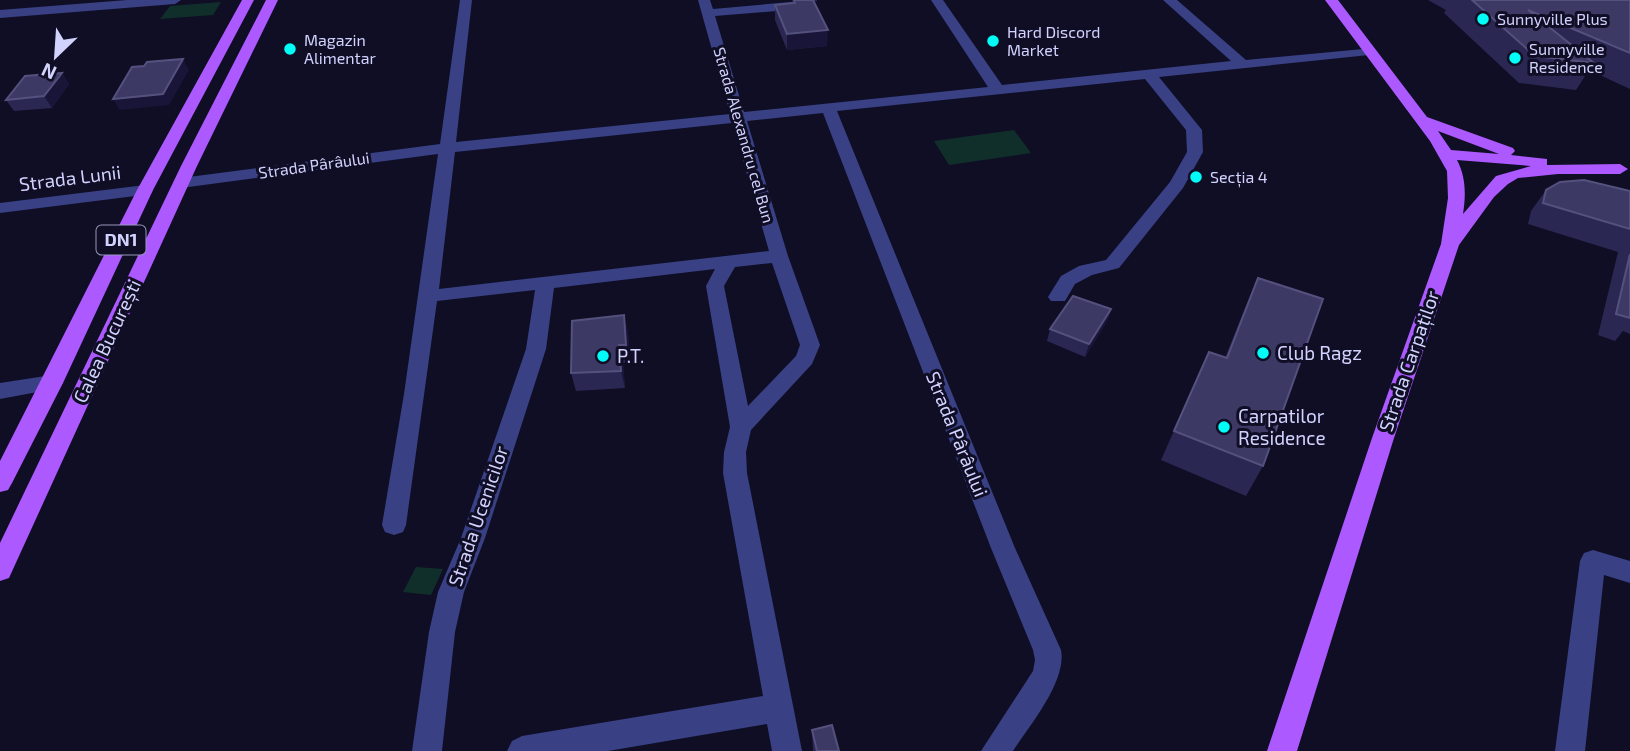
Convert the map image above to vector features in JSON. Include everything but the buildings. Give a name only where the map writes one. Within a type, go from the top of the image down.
[{"type":"main road","name":"Calea București","points":[[0,484],[145,190],[248,0]]},
{"type":"main road","name":"Calea București","points":[[0,570],[181,183],[272,0]]},
{"type":"main road","name":"Strada Carpaților","points":[[1282,751],[1343,558],[1450,244],[1458,184],[1445,154],[1421,119],[1331,0]]},
{"type":"main road","points":[[1421,119],[1482,143],[1553,163]]},
{"type":"main road","points":[[1445,154],[1625,170]]},
{"type":"main road","points":[[1450,244],[1490,191],[1504,178],[1536,171],[1625,170]]},
{"type":"street","points":[[0,14],[175,0]]},
{"type":"street","points":[[394,525],[430,296],[438,204],[448,148],[466,0]]},
{"type":"street","points":[[937,0],[997,89]]},
{"type":"street","points":[[1169,0],[1242,64]]},
{"type":"street","name":"Strada Alexandru cel Bun","points":[[741,427],[809,352],[810,345],[779,257],[706,6],[761,8],[802,5]]},
{"type":"street","name":"Strada Pârâului","points":[[181,183],[448,148],[1369,51]]},
{"type":"street","points":[[1058,297],[1069,281],[1086,270],[1112,264],[1177,184],[1195,152],[1194,130],[1149,75]]},
{"type":"street","name":"Strada Pârâului","points":[[828,107],[1003,548],[1047,650],[1048,669],[1045,676],[996,751]]},
{"type":"street","name":"Strada Lunii","points":[[0,208],[145,190]]},
{"type":"street","points":[[430,296],[779,257]]},
{"type":"street","points":[[728,263],[715,286],[741,427],[735,452],[734,473],[787,751]]},
{"type":"street","name":"Strada Ucenicilor","points":[[427,751],[442,632],[451,592],[473,538],[536,349],[545,284]]},
{"type":"street","points":[[0,391],[52,383]]},
{"type":"street","points":[[1570,751],[1593,561],[1630,572]]},
{"type":"street","points":[[522,751],[777,708]]},
{"type":"green space","points":[[221,2],[213,15],[160,19],[170,6]]},
{"type":"green space","points":[[1014,130],[1031,153],[949,165],[934,141]]},
{"type":"green space","points":[[416,567],[443,569],[431,595],[403,592]]},
{"type":"place","name":"Sunnyville Plus","points":[[1483,19]]},
{"type":"place","name":"Hard Discord Market","points":[[993,41]]},
{"type":"place","name":"Magazin Alimentar","points":[[290,49]]},
{"type":"place","name":"Sunnyville Residence","points":[[1515,58]]},
{"type":"place","name":"Secția 4","points":[[1196,177]]},
{"type":"place","name":"Club Ragz","points":[[1263,353]]},
{"type":"place","name":"P.T.","points":[[603,356]]},
{"type":"place","name":"Carpatilor Residence","points":[[1224,427]]}]
